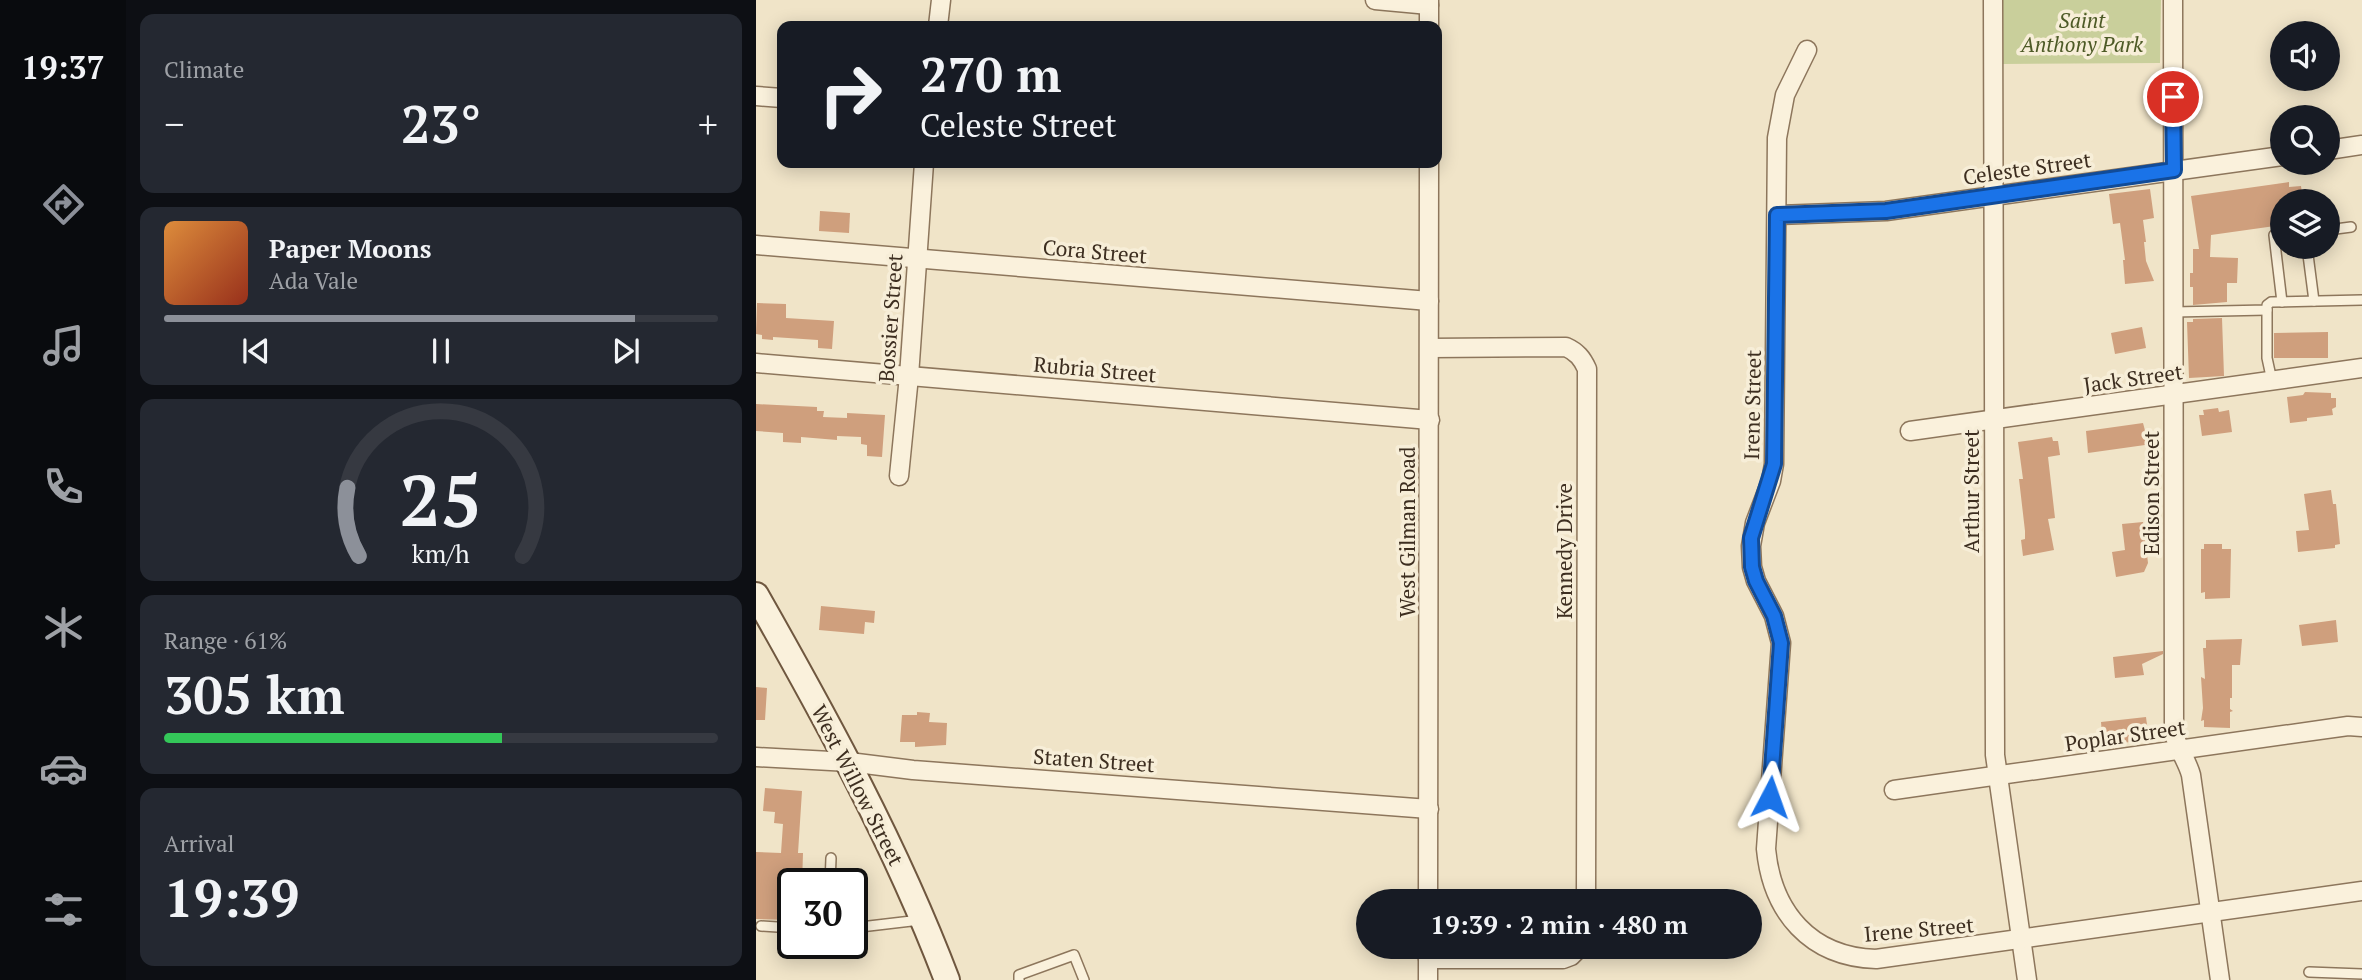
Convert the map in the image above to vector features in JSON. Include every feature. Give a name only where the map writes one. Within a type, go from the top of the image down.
[{"type":"main road","name":"West Willow Street","points":[[756,595],[849,762],[947,980]]},
{"type":"street","points":[[939,21],[941,0]]},
{"type":"street","points":[[1375,0],[1429,2],[1429,21]]},
{"type":"street","name":"Arthur Street","points":[[1993,0],[1995,737],[1998,776],[2027,980]]},
{"type":"street","name":"Edison Street","points":[[2173,0],[2174,733],[2191,775],[2220,980]]},
{"type":"street","name":"Irene Street","points":[[1807,50],[1785,95],[1777,138],[1774,464],[1751,538],[1752,567],[1774,616],[1781,643],[1766,849],[1771,882],[1780,903],[1799,928],[1825,947],[1846,956],[1876,960],[2362,891]]},
{"type":"street","points":[[756,96],[777,98]]},
{"type":"street","points":[[2340,148],[2362,145]]},
{"type":"street","name":"Celeste Street","points":[[1777,215],[1886,211],[2270,158]]},
{"type":"street","name":"Bossier Street","points":[[899,475],[924,168]]},
{"type":"street","name":"West Gilman Road","points":[[1429,168],[1429,889]]},
{"type":"street","name":"Cora Street","points":[[756,245],[1429,301]]},
{"type":"street","name":"Kennedy Drive","points":[[1430,348],[1566,347],[1576,352],[1587,369],[1586,889]]},
{"type":"street","name":"Rubria Street","points":[[756,363],[1430,420]]},
{"type":"street","name":"Jack Street","points":[[1910,431],[2362,368]]},
{"type":"street","name":"Poplar Street","points":[[1894,790],[2348,726],[2362,727]]},
{"type":"street","name":"Staten Street","points":[[756,757],[1429,808]]},
{"type":"street","points":[[1428,959],[1428,980]]},
{"type":"lane","points":[[2340,228],[2351,227]]},
{"type":"lane","points":[[2277,259],[2283,302]]},
{"type":"lane","points":[[2308,259],[2314,301]]},
{"type":"lane","points":[[2272,381],[2267,358],[2267,305],[2271,302],[2362,300]]},
{"type":"lane","points":[[2174,312],[2267,310]]},
{"type":"lane","points":[[831,858],[831,868]]},
{"type":"lane","points":[[868,926],[922,920]]},
{"type":"lane","points":[[761,926],[777,927]]},
{"type":"lane","points":[[1019,980],[1019,975],[1074,955],[1084,980]]},
{"type":"lane","points":[[2309,972],[2362,974]]},
{"type":"green space","name":"Saint Anthony Park","points":[[2003,0],[2161,0],[2160,63],[2003,64]]},
{"type":"building","points":[[2289,182],[2289,187],[2301,186],[2301,189],[2270,189],[2270,227],[2211,235],[2210,257],[2238,258],[2237,283],[2227,283],[2227,302],[2193,305],[2190,273],[2193,273],[2193,249],[2199,249],[2191,196]]},
{"type":"building","points":[[2150,189],[2154,218],[2143,220],[2146,261],[2154,281],[2125,284],[2120,223],[2113,224],[2109,194]]},
{"type":"building","points":[[820,211],[850,213],[849,233],[819,231]]},
{"type":"building","points":[[757,303],[786,304],[786,318],[834,321],[832,349],[818,348],[818,340],[773,337],[773,340],[762,339],[762,335],[756,334]]},
{"type":"building","points":[[2222,318],[2224,376],[2189,378],[2187,322],[2193,322],[2193,319]]},
{"type":"building","points":[[2142,327],[2146,348],[2115,354],[2111,333]]},
{"type":"building","points":[[2328,332],[2328,358],[2274,358],[2274,333]]},
{"type":"building","points":[[2305,392],[2331,393],[2331,398],[2336,398],[2333,415],[2290,423],[2287,397],[2303,395]]},
{"type":"building","points":[[756,404],[817,407],[817,411],[824,411],[823,417],[847,418],[847,413],[885,415],[882,457],[867,456],[867,445],[861,444],[861,437],[837,436],[837,440],[801,437],[801,443],[783,442],[783,433],[756,431]]},
{"type":"building","points":[[2218,408],[2219,412],[2229,410],[2232,432],[2202,436],[2199,415],[2204,415],[2203,410]]},
{"type":"building","points":[[2143,423],[2147,438],[2145,445],[2088,453],[2086,431]]},
{"type":"building","points":[[2052,437],[2053,441],[2058,441],[2060,455],[2048,457],[2055,518],[2048,519],[2054,550],[2023,556],[2021,540],[2025,539],[2025,531],[2019,479],[2023,479],[2018,442]]},
{"type":"building","points":[[2331,490],[2333,504],[2336,504],[2340,544],[2335,545],[2335,548],[2298,552],[2296,531],[2309,530],[2304,494]]},
{"type":"building","points":[[2143,522],[2148,563],[2144,572],[2116,577],[2112,552],[2125,550],[2122,524]]},
{"type":"building","points":[[2204,544],[2222,544],[2222,549],[2231,549],[2230,598],[2205,599],[2205,592],[2201,593],[2201,549],[2204,549]]},
{"type":"building","points":[[821,606],[875,611],[874,623],[865,622],[864,634],[819,630]]},
{"type":"building","points":[[2336,620],[2338,642],[2302,646],[2299,625]]},
{"type":"building","points":[[2242,639],[2240,665],[2232,665],[2230,709],[2233,711],[2230,712],[2230,728],[2204,727],[2204,720],[2201,721],[2201,677],[2205,679],[2203,648],[2206,648],[2206,640]]},
{"type":"building","points":[[2163,651],[2163,654],[2142,664],[2144,675],[2115,678],[2113,657]]},
{"type":"building","points":[[756,687],[767,688],[765,720],[756,720]]},
{"type":"building","points":[[917,712],[930,713],[929,722],[947,723],[946,745],[915,747],[915,742],[900,742],[902,715],[917,715]]},
{"type":"building","points":[[2146,717],[2149,740],[2103,745],[2101,722]]},
{"type":"building","points":[[765,788],[802,791],[798,853],[803,853],[803,868],[777,868],[777,920],[756,919],[756,852],[781,853],[783,824],[774,823],[775,812],[763,811]]},
{"type":"route","points":[[1770,797],[1781,643],[1774,616],[1756,581],[1752,567],[1751,538],[1771,481],[1774,464],[1777,215],[1886,211],[2174,170],[2173,97]]}]
